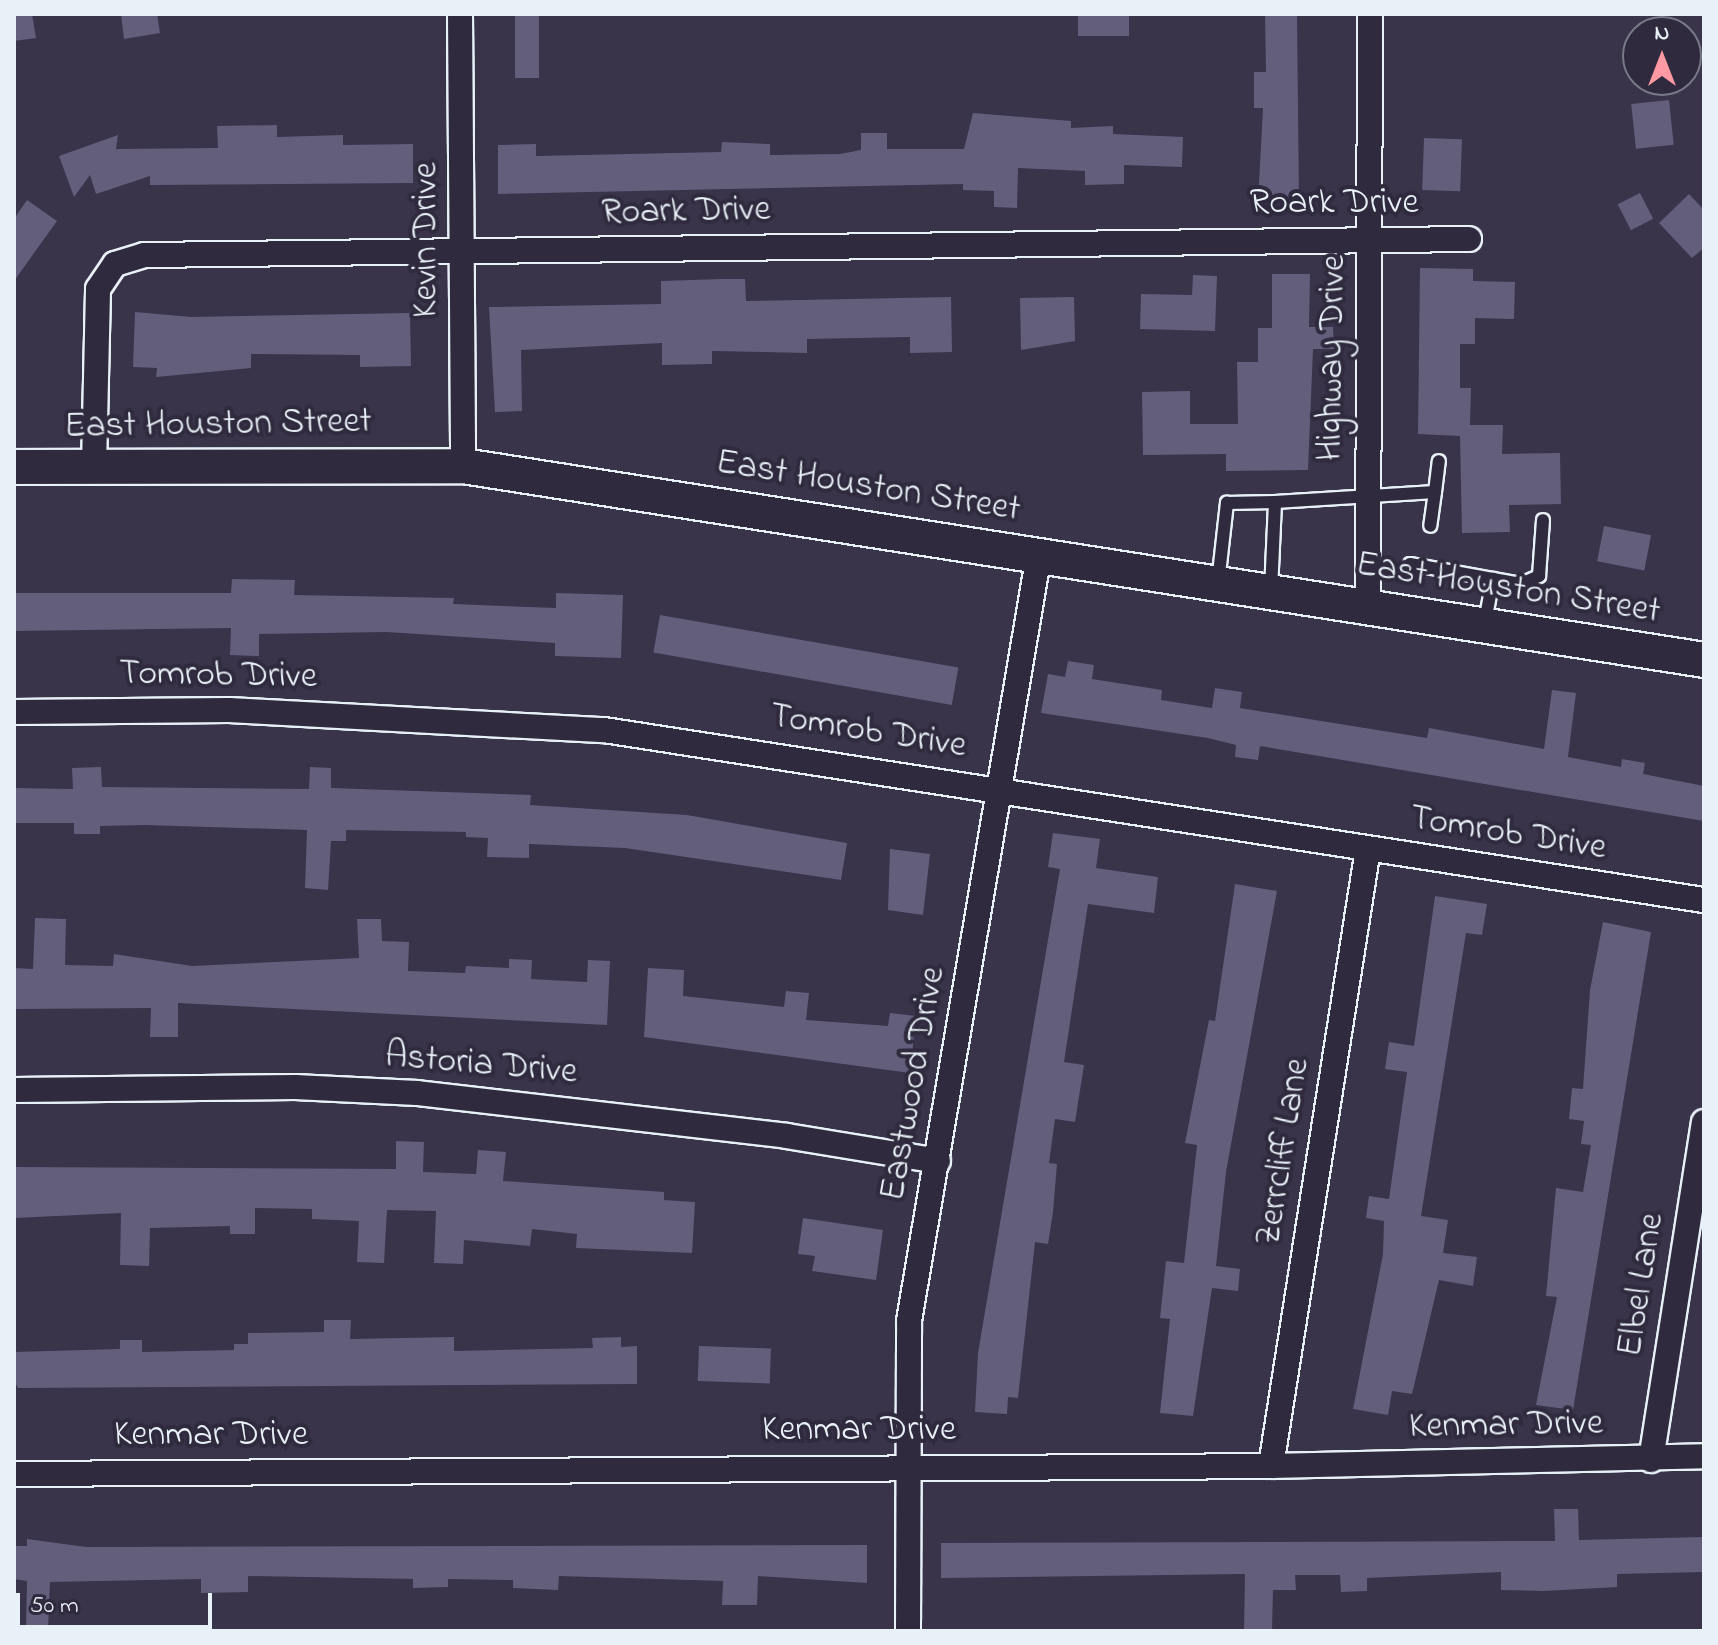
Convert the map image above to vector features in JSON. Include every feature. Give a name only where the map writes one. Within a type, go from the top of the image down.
[{"type":"main road","name":"East Houston Street","points":[[14,467],[463,466],[1704,660]]},
{"type":"street","name":"Kevin Drive","points":[[460,14],[464,251],[463,466]]},
{"type":"street","name":"Highway Drive","points":[[1368,607],[1370,14]]},
{"type":"street","name":"Roark Drive","points":[[94,467],[94,320],[98,289],[115,264],[144,255],[1469,239]]},
{"type":"street","name":"Eastwood Drive","points":[[908,1631],[909,1321],[1002,790],[1039,554]]},
{"type":"street","name":"Tomrob Drive","points":[[14,712],[229,710],[529,722],[1002,790],[1704,900]]},
{"type":"street","name":"Zerrcliff Lane","points":[[1271,1466],[1368,849]]},
{"type":"street","name":"Astoria Drive","points":[[14,1090],[295,1087],[417,1093],[741,1130],[938,1161]]},
{"type":"street","name":"Elbel Lane","points":[[1651,1460],[1704,1122]]},
{"type":"street","name":"Kenmar Drive","points":[[14,1474],[1271,1466],[1651,1460],[1704,1456]]},
{"type":"lane","points":[[1430,526],[1439,461]]},
{"type":"lane","points":[[1218,583],[1227,503],[1435,492]]},
{"type":"lane","points":[[1271,591],[1275,502]]},
{"type":"lane","points":[[1410,564],[1521,584],[1539,576],[1543,520]]},
{"type":"lane","points":[[1484,626],[1493,579]]},
{"type":"building","points":[[14,14],[32,14],[36,38],[14,41]]},
{"type":"building","points":[[121,14],[157,14],[160,33],[124,39]]},
{"type":"building","points":[[515,14],[539,14],[539,78],[515,78]]},
{"type":"building","points":[[1078,14],[1129,14],[1129,36],[1078,36]]},
{"type":"building","points":[[1265,14],[1297,14],[1299,201],[1258,201],[1263,108],[1254,108],[1254,72],[1266,72]]},
{"type":"building","points":[[1669,100],[1674,145],[1636,149],[1631,104]]},
{"type":"building","points":[[973,113],[1071,121],[1071,128],[1113,126],[1113,134],[1183,137],[1182,167],[1124,165],[1124,184],[1085,185],[1085,171],[1018,168],[1017,208],[994,207],[994,191],[963,190],[963,184],[498,194],[498,145],[536,144],[536,156],[721,152],[722,142],[770,144],[770,155],[840,154],[861,150],[861,133],[887,133],[887,149],[964,149]]},
{"type":"building","points":[[277,125],[277,137],[343,135],[343,145],[413,144],[413,183],[150,185],[150,176],[96,194],[90,175],[74,197],[59,156],[118,135],[116,149],[218,148],[217,126]]},
{"type":"building","points":[[1424,138],[1462,139],[1460,191],[1422,190]]},
{"type":"building","points":[[1640,193],[1653,219],[1631,230],[1618,204]]},
{"type":"building","points":[[1689,194],[1704,210],[1704,248],[1692,258],[1659,223]]},
{"type":"building","points":[[27,200],[57,221],[14,281],[14,219]]},
{"type":"building","points":[[1420,268],[1473,269],[1473,281],[1515,282],[1514,319],[1475,318],[1475,344],[1460,344],[1460,388],[1471,388],[1470,425],[1503,425],[1502,454],[1560,453],[1561,504],[1509,505],[1510,532],[1462,533],[1460,436],[1418,434]]},
{"type":"building","points":[[1272,274],[1310,274],[1309,327],[1333,327],[1334,349],[1313,349],[1308,470],[1226,471],[1226,454],[1143,455],[1142,392],[1190,391],[1190,424],[1238,424],[1237,362],[1258,362],[1258,328],[1272,328]]},
{"type":"building","points":[[1193,275],[1217,276],[1215,331],[1140,329],[1141,294],[1192,295]]},
{"type":"building","points":[[745,279],[746,301],[951,297],[952,352],[910,353],[910,337],[807,339],[807,353],[712,351],[712,364],[662,365],[662,343],[521,350],[522,411],[495,412],[489,307],[661,304],[661,281]]},
{"type":"building","points":[[1074,297],[1075,341],[1021,350],[1020,298]]},
{"type":"building","points":[[135,312],[191,317],[410,313],[411,366],[360,367],[360,355],[251,354],[251,368],[156,377],[157,368],[133,367]]},
{"type":"building","points":[[1604,526],[1651,535],[1644,570],[1597,561]]},
{"type":"building","points":[[232,579],[295,580],[294,595],[454,598],[453,604],[556,608],[556,593],[623,595],[621,658],[555,656],[555,643],[386,632],[259,634],[259,656],[230,655],[231,628],[14,631],[14,593],[231,593]]},
{"type":"building","points":[[660,615],[958,668],[952,705],[653,652]]},
{"type":"building","points":[[1068,661],[1094,665],[1092,679],[1162,690],[1161,700],[1212,708],[1215,688],[1242,692],[1240,708],[1427,738],[1429,728],[1544,749],[1552,690],[1576,693],[1568,757],[1621,767],[1622,759],[1645,763],[1643,774],[1704,786],[1704,821],[1260,746],[1258,760],[1235,757],[1236,745],[1208,738],[1041,713],[1048,674],[1065,677]]},
{"type":"building","points":[[101,767],[102,787],[309,789],[310,767],[331,768],[331,788],[531,795],[530,805],[687,815],[847,843],[841,880],[625,848],[529,844],[529,858],[487,857],[488,838],[466,837],[466,832],[346,830],[346,841],[331,841],[328,890],[305,888],[307,830],[145,825],[100,826],[100,834],[74,834],[74,823],[14,823],[14,788],[73,789],[72,768]]},
{"type":"building","points":[[1053,833],[1100,839],[1096,868],[1158,877],[1154,913],[1088,904],[1064,1062],[1084,1065],[1075,1122],[1055,1119],[1049,1163],[1057,1164],[1053,1212],[1048,1244],[1035,1242],[1018,1398],[1008,1397],[1007,1414],[975,1412],[978,1353],[1060,869],[1048,867]]},
{"type":"building","points":[[890,849],[930,854],[923,915],[888,910]]},
{"type":"building","points":[[1235,884],[1277,891],[1226,1172],[1216,1266],[1240,1269],[1238,1291],[1212,1288],[1193,1416],[1160,1413],[1170,1319],[1160,1318],[1166,1261],[1184,1263],[1197,1145],[1185,1143],[1209,1020],[1215,1021]]},
{"type":"building","points":[[1435,896],[1487,904],[1482,935],[1466,933],[1421,1216],[1448,1220],[1443,1253],[1477,1257],[1473,1286],[1439,1280],[1412,1394],[1392,1391],[1388,1415],[1353,1409],[1383,1254],[1384,1221],[1366,1218],[1369,1196],[1389,1199],[1407,1072],[1385,1069],[1389,1042],[1414,1046]]},
{"type":"building","points":[[35,918],[66,919],[65,965],[113,966],[114,954],[192,966],[359,958],[357,919],[381,919],[382,941],[409,942],[408,971],[465,973],[466,966],[509,968],[509,959],[532,960],[531,979],[587,982],[588,960],[610,961],[607,1025],[178,1003],[178,1037],[150,1037],[151,1008],[14,1009],[14,968],[33,969]]},
{"type":"building","points":[[1603,922],[1651,932],[1573,1410],[1536,1405],[1557,1297],[1546,1296],[1556,1188],[1583,1192],[1591,1145],[1581,1144],[1584,1121],[1569,1119],[1572,1088],[1583,1089],[1590,990]]},
{"type":"building","points":[[648,968],[684,970],[683,996],[784,1007],[786,991],[809,993],[806,1020],[888,1026],[890,1013],[916,1016],[910,1073],[644,1037]]},
{"type":"building","points":[[396,1141],[424,1142],[423,1172],[476,1174],[478,1150],[506,1152],[503,1181],[664,1192],[664,1200],[695,1202],[692,1253],[576,1248],[577,1234],[532,1229],[530,1246],[464,1240],[463,1264],[434,1263],[436,1211],[387,1210],[384,1263],[357,1262],[359,1221],[312,1219],[312,1209],[255,1208],[255,1234],[230,1234],[230,1226],[150,1228],[149,1266],[120,1265],[121,1213],[14,1218],[14,1167],[396,1169]]},
{"type":"building","points":[[803,1218],[883,1230],[876,1280],[812,1271],[815,1256],[798,1254]]},
{"type":"building","points":[[324,1320],[351,1320],[350,1339],[454,1337],[454,1351],[593,1348],[592,1338],[621,1337],[621,1347],[637,1346],[637,1384],[18,1388],[14,1381],[14,1352],[120,1349],[120,1340],[142,1340],[142,1352],[234,1350],[234,1344],[248,1344],[248,1333],[324,1332]]},
{"type":"building","points":[[699,1346],[771,1349],[770,1383],[698,1381]]},
{"type":"building","points":[[1554,1509],[1578,1509],[1579,1540],[1703,1537],[1704,1572],[1617,1574],[1617,1587],[1544,1591],[1501,1590],[1501,1572],[1367,1578],[1367,1591],[1341,1592],[1340,1575],[1295,1575],[1296,1590],[1273,1590],[1272,1631],[1244,1631],[1245,1574],[941,1578],[941,1543],[1555,1541]]},
{"type":"building","points":[[27,1539],[86,1547],[867,1545],[867,1583],[758,1576],[757,1605],[722,1605],[723,1581],[559,1576],[558,1590],[513,1588],[513,1580],[448,1579],[448,1587],[413,1588],[413,1579],[248,1576],[248,1592],[201,1593],[201,1579],[50,1582],[48,1631],[26,1631],[27,1581],[14,1579],[14,1546],[27,1546]]}]
